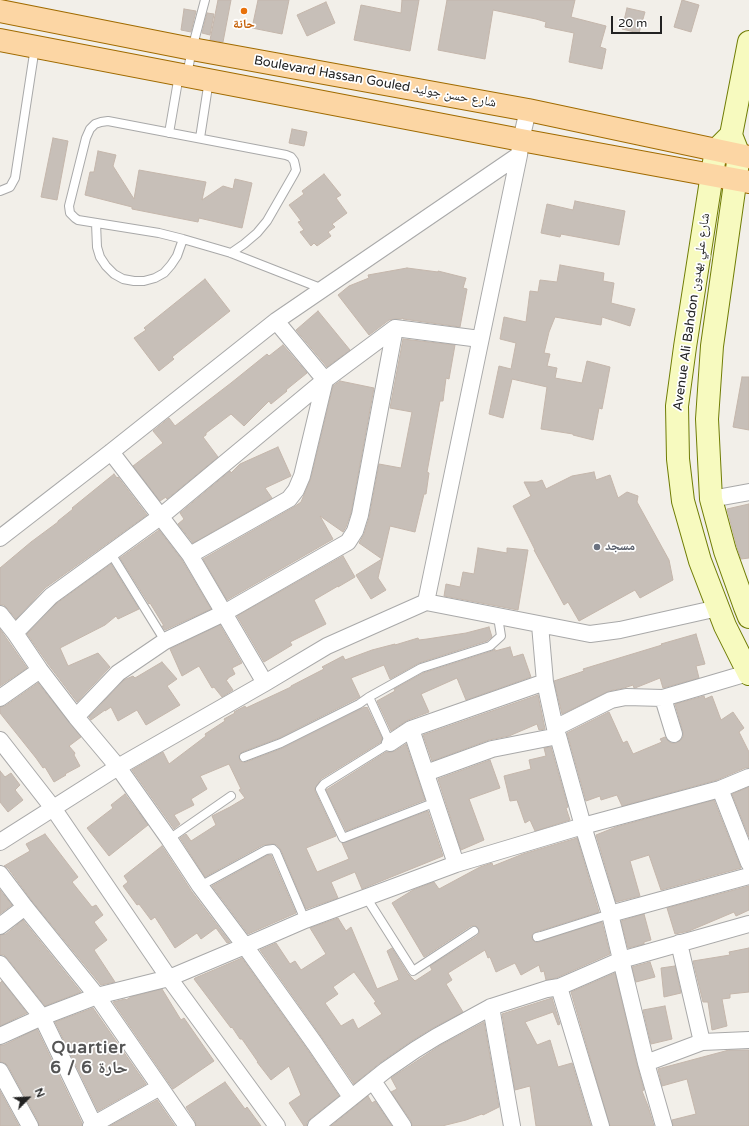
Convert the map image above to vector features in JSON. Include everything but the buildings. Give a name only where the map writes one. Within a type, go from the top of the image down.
[{"type":"main road","name":"Boulevard Hassan Gouled شارع حسن جوليد","points":[[0,11],[192,49],[528,110],[724,142],[744,156]]},
{"type":"main road","points":[[0,40],[209,80],[520,147],[712,174],[742,180]]},
{"type":"main road","name":"Avenue Ali Bahdon شارع علي بهدون","points":[[749,42],[724,142],[712,174],[677,406],[678,459],[683,501],[700,561],[725,626],[749,674]]},
{"type":"main road","name":"Avenue Ali Bahdon شارع علي بهدون","points":[[744,156],[742,180],[712,346],[707,419],[711,499],[725,551],[748,610]]},
{"type":"street","points":[[426,602],[528,110]]},
{"type":"street","points":[[0,538],[276,321],[323,289],[520,147]]},
{"type":"street","points":[[276,321],[325,380]]},
{"type":"street","points":[[16,633],[51,596],[160,517],[325,380],[395,328],[480,339]]},
{"type":"street","points":[[76,717],[118,673],[165,641],[224,613],[348,542],[356,531],[360,515],[395,328]]},
{"type":"street","points":[[190,556],[290,500],[302,476],[325,380]]},
{"type":"street","points":[[111,452],[190,556],[265,683]]},
{"type":"street","points":[[711,499],[749,492]]},
{"type":"street","points":[[0,842],[118,767],[328,646],[426,602],[590,634],[620,630],[718,608]]},
{"type":"street","points":[[0,614],[16,633],[40,670],[76,717],[118,767],[200,886],[245,946],[351,1097]]},
{"type":"street","points":[[540,625],[545,682],[556,732],[610,914],[646,1063],[664,1126]]},
{"type":"street","points":[[0,698],[40,670]]},
{"type":"street","points":[[426,773],[492,749],[556,732],[611,700],[626,697],[663,698],[749,674]]},
{"type":"street","points":[[390,743],[411,729],[545,682]]},
{"type":"street","points":[[663,698],[674,734]]},
{"type":"street","points":[[411,729],[456,864]]},
{"type":"street","points":[[0,740],[53,808],[169,978],[277,1126]]},
{"type":"street","points":[[0,1036],[42,1017],[97,996],[169,978],[305,920],[456,864],[583,826],[720,789],[749,777]]},
{"type":"street","points":[[720,789],[749,863]]},
{"type":"street","points":[[0,874],[97,996],[187,1126]]},
{"type":"street","points":[[610,914],[749,876]]},
{"type":"street","points":[[0,926],[25,907]]},
{"type":"street","points":[[316,1126],[373,1080],[415,1050],[492,1007],[559,986],[621,960],[749,924]]},
{"type":"street","points":[[679,943],[702,1042]]},
{"type":"street","points":[[0,964],[42,1017],[92,1125],[160,1087]]},
{"type":"street","points":[[559,986],[601,1126]]},
{"type":"street","points":[[492,1007],[512,1126]]},
{"type":"street","points":[[646,1063],[702,1042],[749,1040]]},
{"type":"street","points":[[0,1071],[30,1126]]},
{"type":"street","points":[[373,1080],[403,1126]]},
{"type":"lane","points":[[169,133],[183,75],[206,0]]},
{"type":"lane","points":[[0,191],[10,187],[15,178],[36,47]]},
{"type":"lane","points":[[200,138],[209,80]]},
{"type":"lane","points":[[231,253],[248,240],[267,221],[296,170],[294,161],[286,155],[108,122],[95,124],[90,129],[86,138],[69,206],[70,213],[75,218],[78,220],[183,239],[231,253],[323,289]]},
{"type":"lane","points":[[96,223],[97,247],[100,257],[114,274],[123,279],[144,281],[155,278],[164,273],[177,256],[183,239]]},
{"type":"lane","points":[[110,552],[165,641]]},
{"type":"lane","points":[[244,757],[281,743],[359,704],[421,668],[490,646],[500,636],[498,616]]},
{"type":"lane","points":[[369,697],[390,743],[324,784],[320,789],[343,838],[436,802]]},
{"type":"lane","points":[[168,839],[231,796]]},
{"type":"lane","points":[[200,886],[266,850],[273,849],[276,852],[305,920]]},
{"type":"lane","points":[[366,897],[413,971],[474,931]]},
{"type":"lane","points":[[537,937],[610,914]]},
{"type":"place","name":"حانة","points":[[244,11]]},
{"type":"place","name":"مسجد","points":[[597,547]]},
{"type":"district","name":"Quartier 6 / حارة 6","points":[[89,1059]]}]
